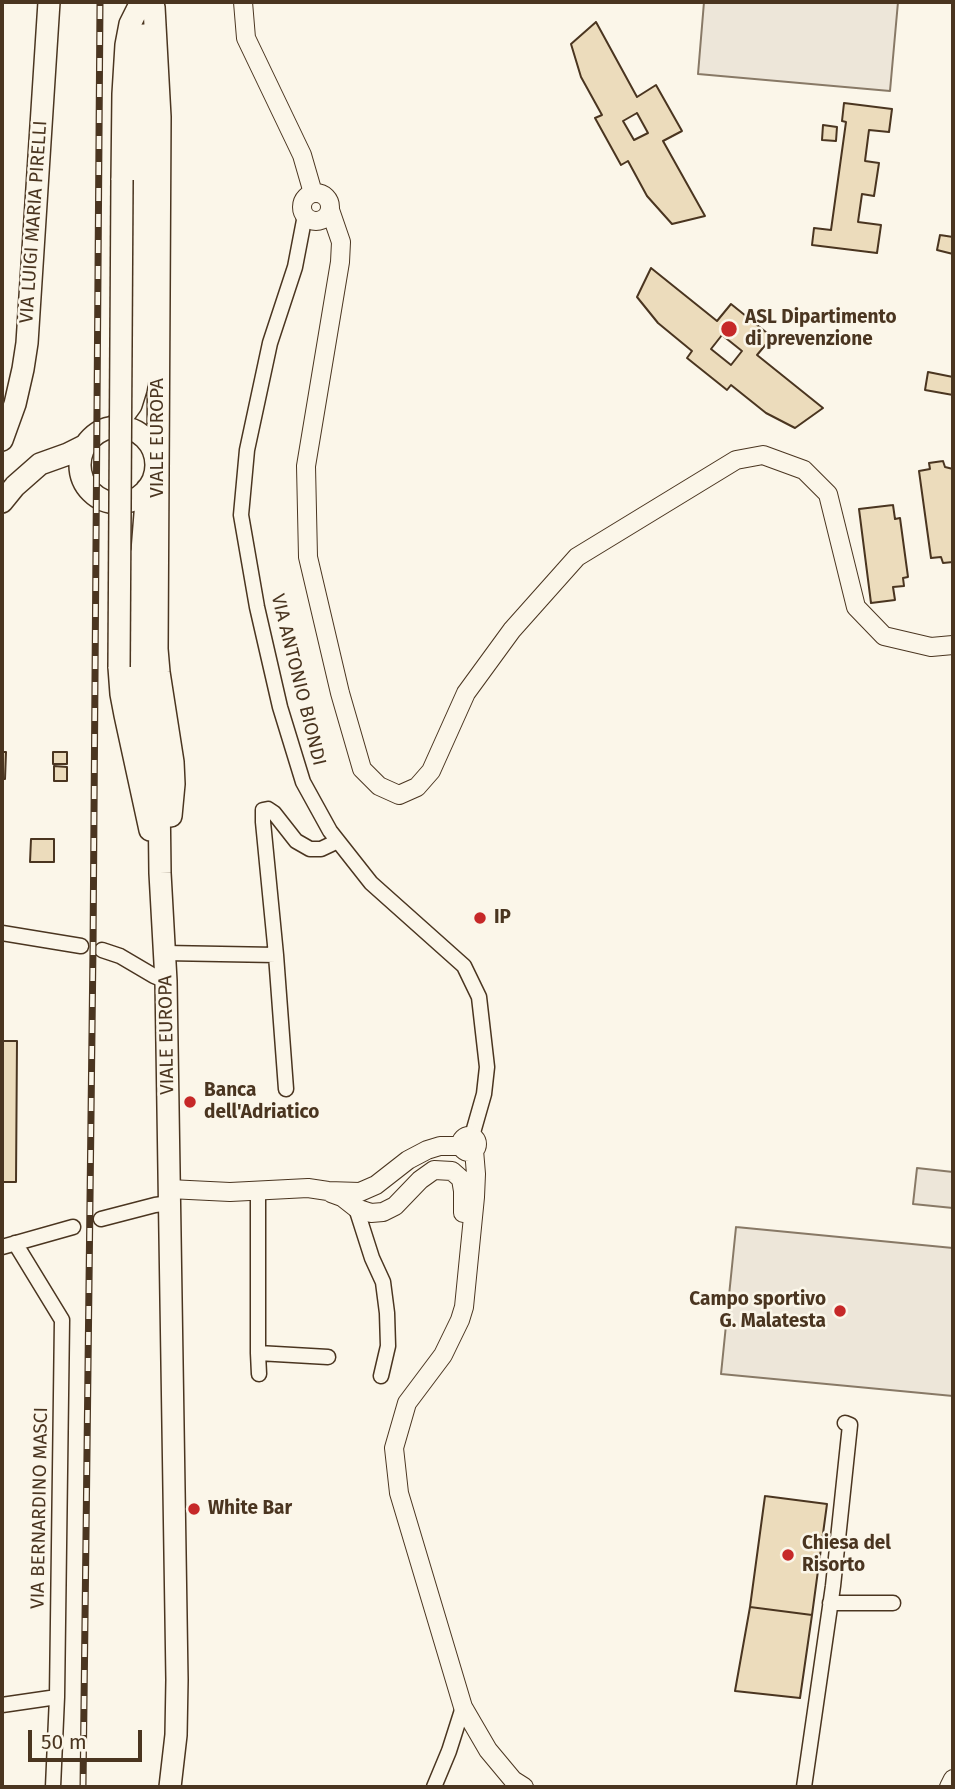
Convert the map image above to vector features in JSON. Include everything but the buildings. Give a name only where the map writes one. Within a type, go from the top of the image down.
[{"type":"main road","name":"VIA LUIGI MARIA PIRELLI","points":[[2,440],[15,404],[27,343],[49,2]]},
{"type":"main road","name":"VIALE EUROPA","points":[[143,2],[130,24],[123,94],[119,667],[125,715],[160,873]]},
{"type":"main road","name":"VIALE EUROPA","points":[[116,427],[131,405],[140,367],[143,2]]},
{"type":"main road","name":"VIALE EUROPA","points":[[150,2],[155,18],[160,117],[157,649],[174,784],[172,812],[160,873]]},
{"type":"main road","name":"VIALE EUROPA","points":[[140,367],[144,384],[148,442]]},
{"type":"main road","points":[[116,427],[134,430],[148,442],[154,453],[156,466],[153,478],[142,494],[130,501],[110,502],[94,494],[83,480],[80,458],[86,445],[98,432],[116,427]]},
{"type":"main road","points":[[2,502],[15,486],[40,464],[86,445]]},
{"type":"main road","points":[[28,476],[48,472],[83,480]]},
{"type":"main road","name":"VIALE EUROPA","points":[[147,489],[139,561],[139,660],[159,791],[166,981],[177,1680],[176,1735],[170,1787]]},
{"type":"main road","name":"VIALE EUROPA","points":[[110,502],[128,527],[139,561]]},
{"type":"street","points":[[243,2],[246,38],[302,155],[313,193]]},
{"type":"street","points":[[330,210],[326,218],[312,221],[303,211],[303,202],[313,193],[327,197],[341,242],[306,466],[308,557],[340,693],[362,769],[379,786],[399,795],[417,787],[431,771],[466,693],[512,630],[577,556],[736,460],[763,455],[804,470],[828,494],[856,607],[884,636],[931,648],[953,645]]},
{"type":"street","name":"VIA ANTONIO BIONDI","points":[[305,215],[295,267],[270,343],[250,437],[241,515],[257,607],[303,782],[330,831],[371,883],[464,966],[479,997],[487,1067],[484,1094],[469,1144]]},
{"type":"street","points":[[286,1089],[263,810],[268,809],[274,813],[296,841],[310,849],[321,849],[338,841]]},
{"type":"street","points":[[2,933],[81,946]]},
{"type":"street","points":[[102,950],[120,956],[166,981]]},
{"type":"street","points":[[165,953],[276,955]]},
{"type":"street","points":[[101,1219],[155,1205],[170,1196],[196,1189],[216,1192],[307,1188],[360,1192],[376,1185],[408,1160],[427,1150],[440,1146],[469,1144],[476,1174],[464,1307],[448,1347],[407,1403],[394,1448],[399,1493],[463,1707],[488,1750],[513,1780],[524,1787]]},
{"type":"street","points":[[328,1191],[342,1197],[356,1208],[371,1213],[383,1212],[396,1206],[433,1170],[452,1171],[461,1179],[463,1191],[457,1258],[464,1307]]},
{"type":"street","points":[[258,1190],[259,1374]]},
{"type":"street","points":[[356,1208],[372,1258],[383,1282],[387,1346],[381,1376]]},
{"type":"street","points":[[8,1245],[73,1227]]},
{"type":"street","name":"VIA BERNARDINO MASCI","points":[[8,1245],[62,1320],[57,1697],[53,1787]]},
{"type":"street","points":[[258,1353],[328,1357]]},
{"type":"street","points":[[804,1787],[831,1603],[849,1424],[845,1423]]},
{"type":"street","points":[[831,1603],[893,1602]]},
{"type":"street","points":[[2,1705],[57,1697]]},
{"type":"street","points":[[434,1787],[463,1707]]},
{"type":"street","points":[[949,1787],[953,1779]]},
{"type":"shaded area","points":[[704,2],[898,2],[890,91],[698,74]]},
{"type":"shaded area","points":[[917,1168],[953,1172],[953,1208],[913,1204]]},
{"type":"shaded area","name":"Campo sportivo G. Malatesta","points":[[736,1227],[953,1248],[953,1396],[721,1374]]},
{"type":"railway","points":[[83,1787],[100,2]]},
{"type":"place","name":"ASL Dipartimento di prevenzione","points":[[729,329]]},
{"type":"place","name":"IP","points":[[480,918]]},
{"type":"place","name":"Banca dell'Adriatico","points":[[190,1102]]},
{"type":"place","name":"Campo sportivo G. Malatesta","points":[[840,1311]]},
{"type":"place","name":"White Bar","points":[[194,1509]]},
{"type":"place","name":"Chiesa del Risorto","points":[[788,1555]]}]
